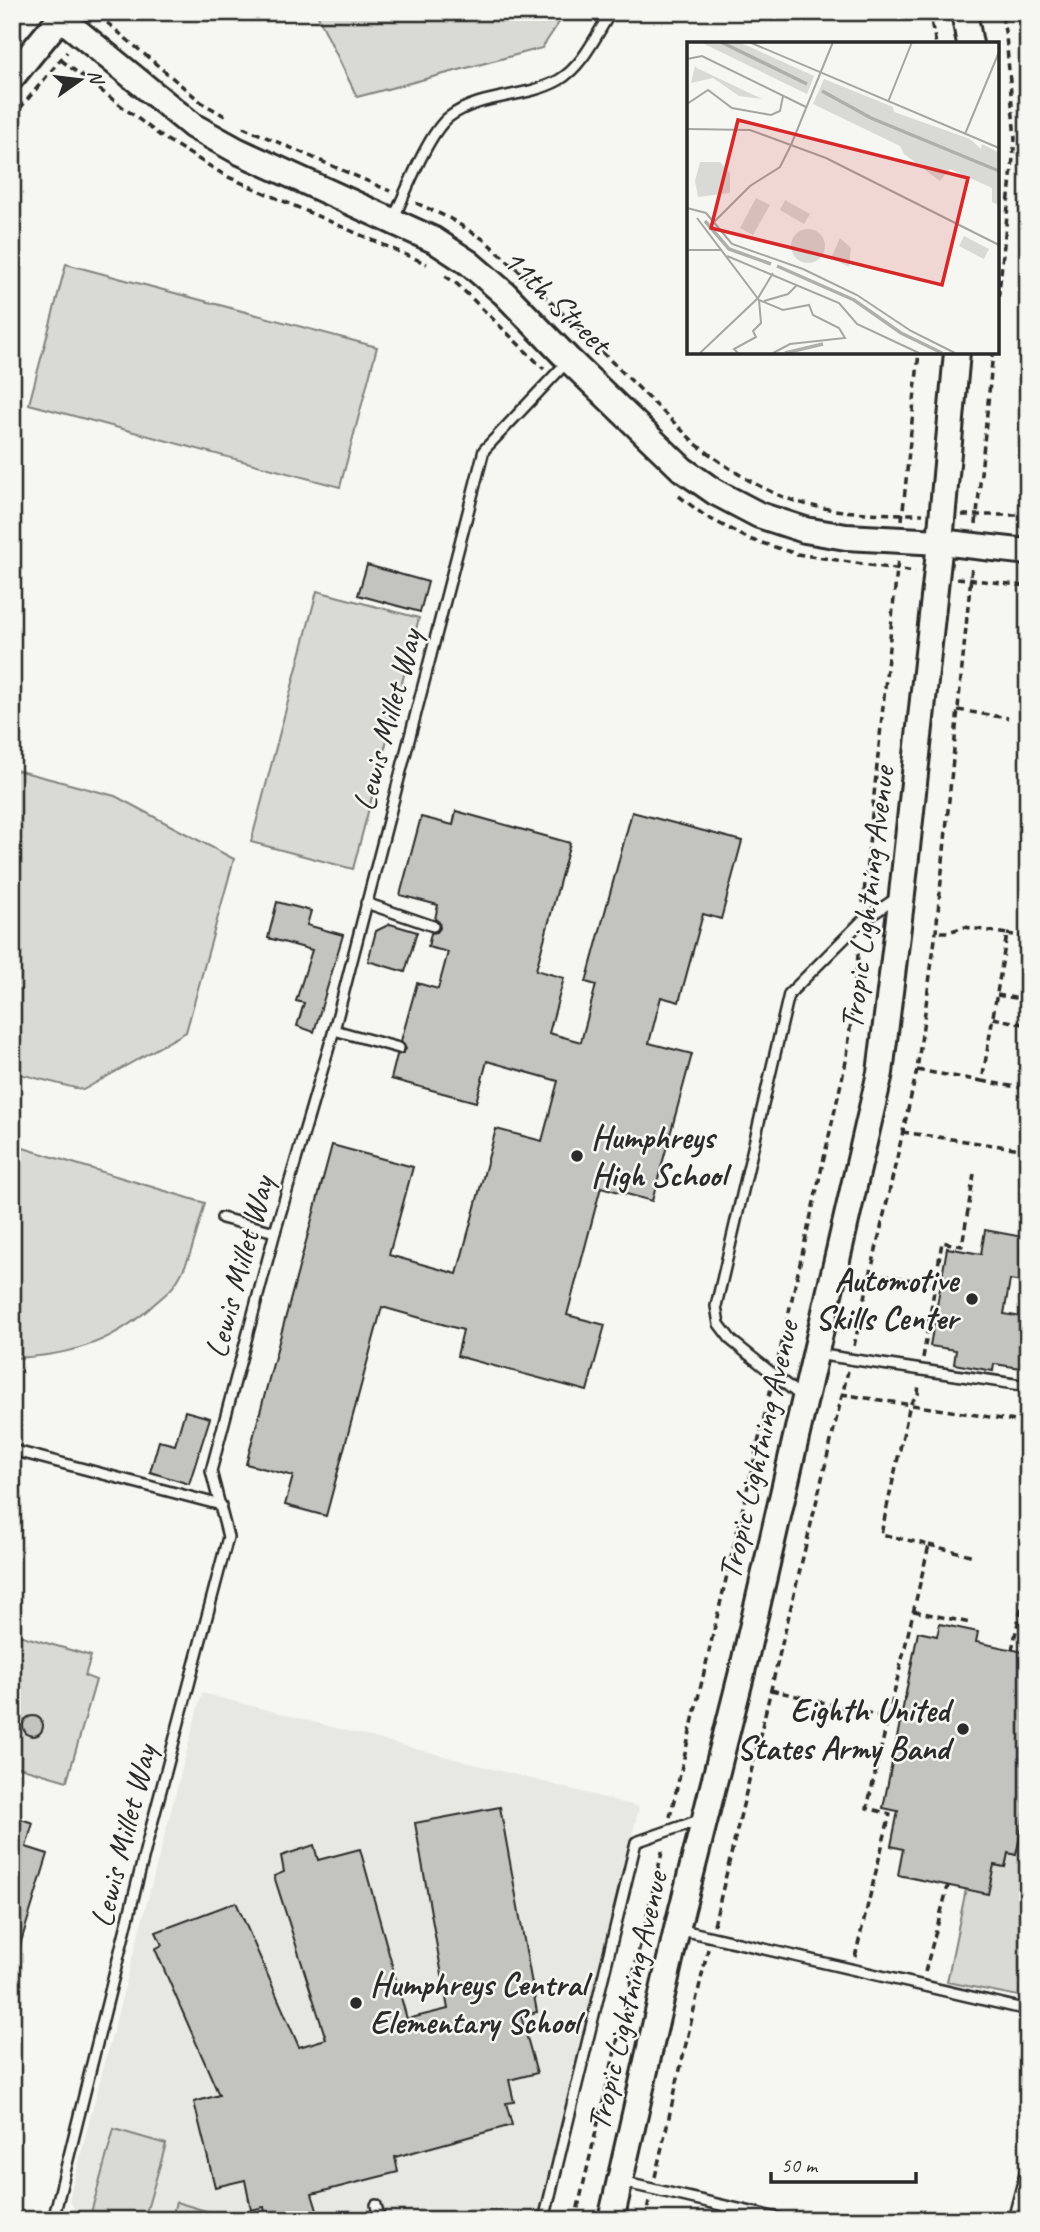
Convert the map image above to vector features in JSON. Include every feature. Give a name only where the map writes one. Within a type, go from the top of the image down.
[{"type":"main road","points":[[964,12],[970,42]]},
{"type":"main road","name":"11th Street","points":[[63,15],[81,34],[193,126],[238,151],[434,240],[469,262],[505,294],[561,368],[682,469],[715,492],[759,514],[805,530],[846,537],[940,542],[1028,552]]},
{"type":"main road","points":[[12,77],[63,15]]},
{"type":"main road","name":"Tropic Lightning Avenue","points":[[611,2220],[677,1928],[742,1672],[880,1073],[940,542],[957,354]]},
{"type":"lane","points":[[392,221],[431,140],[448,118],[479,103],[538,89],[561,79],[579,63],[611,12]]},
{"type":"lane","name":"Lewis Millet Way","points":[[53,2220],[147,1843],[228,1537],[211,1471],[275,1232],[334,1030],[484,450],[561,368]]},
{"type":"lane","points":[[803,1399],[732,1341],[719,1324],[716,1306],[789,995],[861,922],[902,894]]},
{"type":"lane","points":[[366,903],[433,926]]},
{"type":"lane","points":[[334,1030],[399,1048]]},
{"type":"lane","points":[[222,1218],[275,1232]]},
{"type":"lane","points":[[814,1354],[1028,1385]]},
{"type":"lane","points":[[12,1450],[221,1505]]},
{"type":"lane","points":[[544,2220],[636,1842],[704,1819]]},
{"type":"lane","points":[[677,1928],[1028,2010]]},
{"type":"lane","points":[[1013,2220],[1028,2162]]},
{"type":"lane","points":[[620,2182],[786,2220]]},
{"type":"lane","points":[[376,2205],[380,2220]]},
{"type":"path","points":[[12,118],[100,12]]},
{"type":"path","points":[[929,12],[936,42]]},
{"type":"path","points":[[998,301],[1014,139],[1006,36],[1001,12]]},
{"type":"path","points":[[61,60],[162,137],[226,176],[426,263],[457,284],[561,368]]},
{"type":"path","points":[[575,2220],[847,1057],[919,354]]},
{"type":"path","points":[[645,2220],[851,1359],[917,1070],[936,932],[993,354]]},
{"type":"path","points":[[670,489],[705,516],[749,538],[797,554],[1028,586]]},
{"type":"path","points":[[957,710],[1007,718]]},
{"type":"path","points":[[936,932],[965,927],[1028,937]]},
{"type":"path","points":[[982,1081],[1007,934]]},
{"type":"path","points":[[997,995],[1027,1000]]},
{"type":"path","points":[[993,1018],[1023,1024]]},
{"type":"path","points":[[917,1070],[1028,1089]]},
{"type":"path","points":[[902,1132],[1028,1150]]},
{"type":"path","points":[[974,1174],[962,1246],[942,1242],[918,1394],[910,1404],[881,1534],[974,1556]]},
{"type":"path","points":[[870,1273],[935,1284]]},
{"type":"path","points":[[841,1394],[1028,1423]]},
{"type":"path","points":[[852,1969],[890,1814],[867,1808],[929,1545]]},
{"type":"path","points":[[1012,1650],[1028,1576]]},
{"type":"path","points":[[914,1611],[970,1623]]},
{"type":"path","points":[[771,1689],[889,1718]]},
{"type":"path","points":[[921,1986],[947,1886]]},
{"type":"shaded area","points":[[316,12],[566,12],[542,48],[357,97]]},
{"type":"shaded area","points":[[66,264],[377,347],[340,487],[29,404]]},
{"type":"shaded area","points":[[317,591],[419,618],[353,869],[251,842]]},
{"type":"shaded area","points":[[12,769],[115,796],[234,859],[186,1032],[83,1090],[12,1072]]},
{"type":"shaded area","points":[[20,1147],[205,1203],[181,1275],[170,1290],[136,1320],[87,1346],[51,1354],[12,1358],[12,1151]]},
{"type":"shaded area","points":[[12,1633],[91,1656],[85,1676],[96,1680],[67,1781],[12,1765]]},
{"type":"shaded area","name":"Humphreys Central Elementary School","points":[[202,1693],[639,1807],[539,2220],[80,2220],[69,2199]]},
{"type":"shaded area","points":[[1027,1805],[1028,1998],[947,1982],[966,1889],[994,1865],[1005,1867],[1008,1853],[1016,1855]]},
{"type":"shaded area","points":[[114,2129],[166,2144],[144,2220],[89,2220]]},
{"type":"shaded area","points":[[176,2202],[233,2219],[233,2220],[171,2220]]},
{"type":"building","points":[[367,565],[428,582],[420,612],[358,595]]},
{"type":"building","name":"Humphreys High School","points":[[456,811],[570,843],[536,970],[564,978],[549,1033],[581,1042],[596,985],[586,982],[632,812],[742,841],[721,919],[703,914],[679,1002],[661,997],[649,1043],[692,1054],[652,1201],[601,1187],[567,1315],[605,1325],[587,1391],[457,1356],[463,1330],[382,1307],[326,1516],[285,1505],[293,1476],[246,1464],[332,1145],[413,1167],[389,1255],[457,1274],[496,1129],[542,1141],[558,1081],[487,1061],[476,1102],[391,1079],[397,1055],[406,1049],[401,1041],[417,983],[438,989],[448,952],[428,947],[431,933],[440,928],[435,919],[438,905],[400,895],[421,817],[453,825]]},
{"type":"building","points":[[277,902],[311,911],[307,925],[343,935],[314,1032],[297,1026],[304,1003],[296,1001],[312,950],[268,938]]},
{"type":"building","points":[[390,924],[417,932],[405,972],[368,961],[376,931]]},
{"type":"building","name":"Automotive Skills Center","points":[[985,1230],[1023,1237],[1021,1253],[1028,1254],[1028,1283],[1010,1280],[1004,1314],[1028,1318],[1028,1369],[994,1364],[993,1371],[954,1364],[956,1350],[930,1346],[947,1248],[981,1254]]},
{"type":"building","points":[[185,1411],[210,1418],[189,1484],[150,1472],[159,1441],[175,1445]]},
{"type":"building","name":"Eighth United States Army Band","points":[[940,1624],[978,1632],[976,1642],[1028,1653],[1028,1799],[1016,1855],[1008,1853],[1005,1867],[994,1865],[988,1894],[898,1875],[903,1849],[891,1846],[898,1811],[883,1808],[918,1632],[937,1636]]},
{"type":"building","points":[[33,1716],[40,1719],[43,1726],[40,1733],[33,1736],[26,1733],[23,1726],[26,1719]]},
{"type":"building","points":[[500,1807],[537,2012],[521,2016],[537,2073],[509,2080],[514,2102],[506,2103],[512,2125],[395,2157],[398,2172],[312,2194],[320,2220],[284,2220],[283,2211],[266,2216],[264,2207],[251,2210],[245,2180],[215,2187],[194,2102],[219,2095],[155,1949],[162,1945],[156,1932],[236,1902],[299,2047],[326,2039],[274,1876],[284,1872],[281,1856],[314,1845],[318,1860],[360,1849],[407,2019],[448,2009],[415,1823]]},
{"type":"building","points":[[12,1816],[33,1823],[26,1847],[48,1854],[16,1958],[12,1958]]},
{"type":"place","name":"Humphreys High School","points":[[577,1156]]},
{"type":"place","name":"Automotive Skills Center","points":[[972,1299]]},
{"type":"place","name":"Eighth United States Army Band","points":[[963,1729]]},
{"type":"place","name":"Humphreys Central Elementary School","points":[[356,2003]]}]
